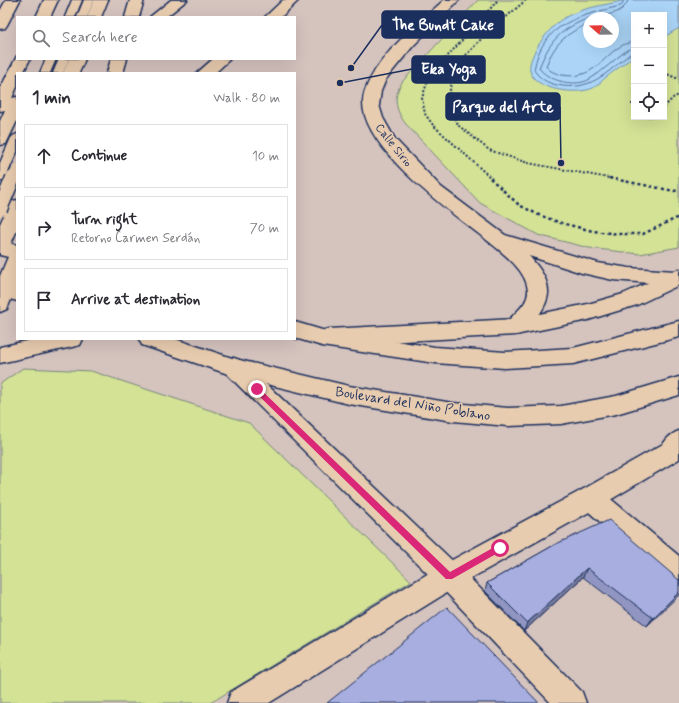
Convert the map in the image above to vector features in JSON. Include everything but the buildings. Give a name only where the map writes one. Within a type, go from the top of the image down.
[{"type":"street","points":[[0,25],[13,0]]},
{"type":"street","points":[[132,16],[137,0]]},
{"type":"street","points":[[158,16],[180,0]]},
{"type":"street","points":[[273,16],[292,0]]},
{"type":"street","name":"Calle Sirio","points":[[452,0],[395,57],[382,73],[372,92],[371,110],[377,128],[401,158],[442,196],[524,262],[535,276],[538,290],[536,302],[530,312],[514,327]]},
{"type":"street","points":[[94,16],[98,1]]},
{"type":"street","points":[[98,1],[106,16]]},
{"type":"street","points":[[45,16],[66,2]]},
{"type":"street","points":[[56,16],[66,2]]},
{"type":"street","points":[[0,106],[22,60]]},
{"type":"street","points":[[30,72],[36,60]]},
{"type":"street","points":[[71,72],[77,60]]},
{"type":"street","points":[[86,72],[91,60]]},
{"type":"street","points":[[115,72],[119,60]]},
{"type":"street","points":[[206,72],[221,60]]},
{"type":"street","points":[[0,140],[16,104]]},
{"type":"street","points":[[0,196],[16,195]]},
{"type":"street","points":[[16,208],[0,248],[16,252]]},
{"type":"street","name":"Calle Sirio","points":[[493,236],[581,266],[629,275],[677,277]]},
{"type":"street","points":[[6,294],[16,260]]},
{"type":"street","points":[[322,338],[514,327],[588,312],[630,300],[677,277]]},
{"type":"street","points":[[296,330],[322,338],[435,355],[505,360],[573,356],[679,329]]},
{"type":"street","points":[[0,355],[68,340]]},
{"type":"street","name":"Boulevard del Niño Poblano","points":[[153,340],[234,367],[349,395],[453,412],[508,417],[561,415],[616,405],[679,386]]},
{"type":"street","points":[[234,367],[449,576],[571,703]]},
{"type":"street","points":[[242,703],[449,576],[591,498],[677,446]]},
{"type":"street","points":[[591,498],[679,573]]},
{"type":"lane","points":[[83,16],[98,1]]},
{"type":"lane","points":[[66,2],[70,16]]},
{"type":"lane","points":[[46,72],[52,60]]},
{"type":"lane","points":[[58,72],[64,60]]},
{"type":"lane","points":[[0,176],[16,140]]},
{"type":"lane","points":[[0,210],[16,172]]},
{"type":"path","points":[[498,0],[429,77],[422,98],[425,114],[433,125],[519,205],[544,217],[593,231],[619,234],[643,234],[679,217]]},
{"type":"path","points":[[526,0],[483,37],[455,67],[446,104],[459,126],[488,150],[528,163],[674,191],[679,190]]},
{"type":"path","points":[[667,74],[679,79]]},
{"type":"path","points":[[667,105],[674,97],[679,95]]},
{"type":"green space","points":[[478,0],[679,0],[679,247],[640,254],[589,248],[538,235],[480,203],[405,123],[399,113],[396,103],[399,87]]},
{"type":"green space","points":[[23,368],[91,371],[249,423],[411,581],[210,703],[0,703],[0,384]]},
{"type":"water","points":[[625,0],[679,0],[679,28],[667,35],[667,12],[631,12],[631,58],[598,85],[586,90],[568,91],[558,90],[540,83],[534,78],[530,71],[530,65],[540,42],[561,20],[576,12]]},
{"type":"place","name":"The Bundt Cake","points":[[351,68]]},
{"type":"place","name":"Eka Yoga","points":[[340,83]]},
{"type":"place","name":"Parque del Arte","points":[[561,163]]},
{"type":"route","points":[[257,389],[449,576],[500,548]]}]
